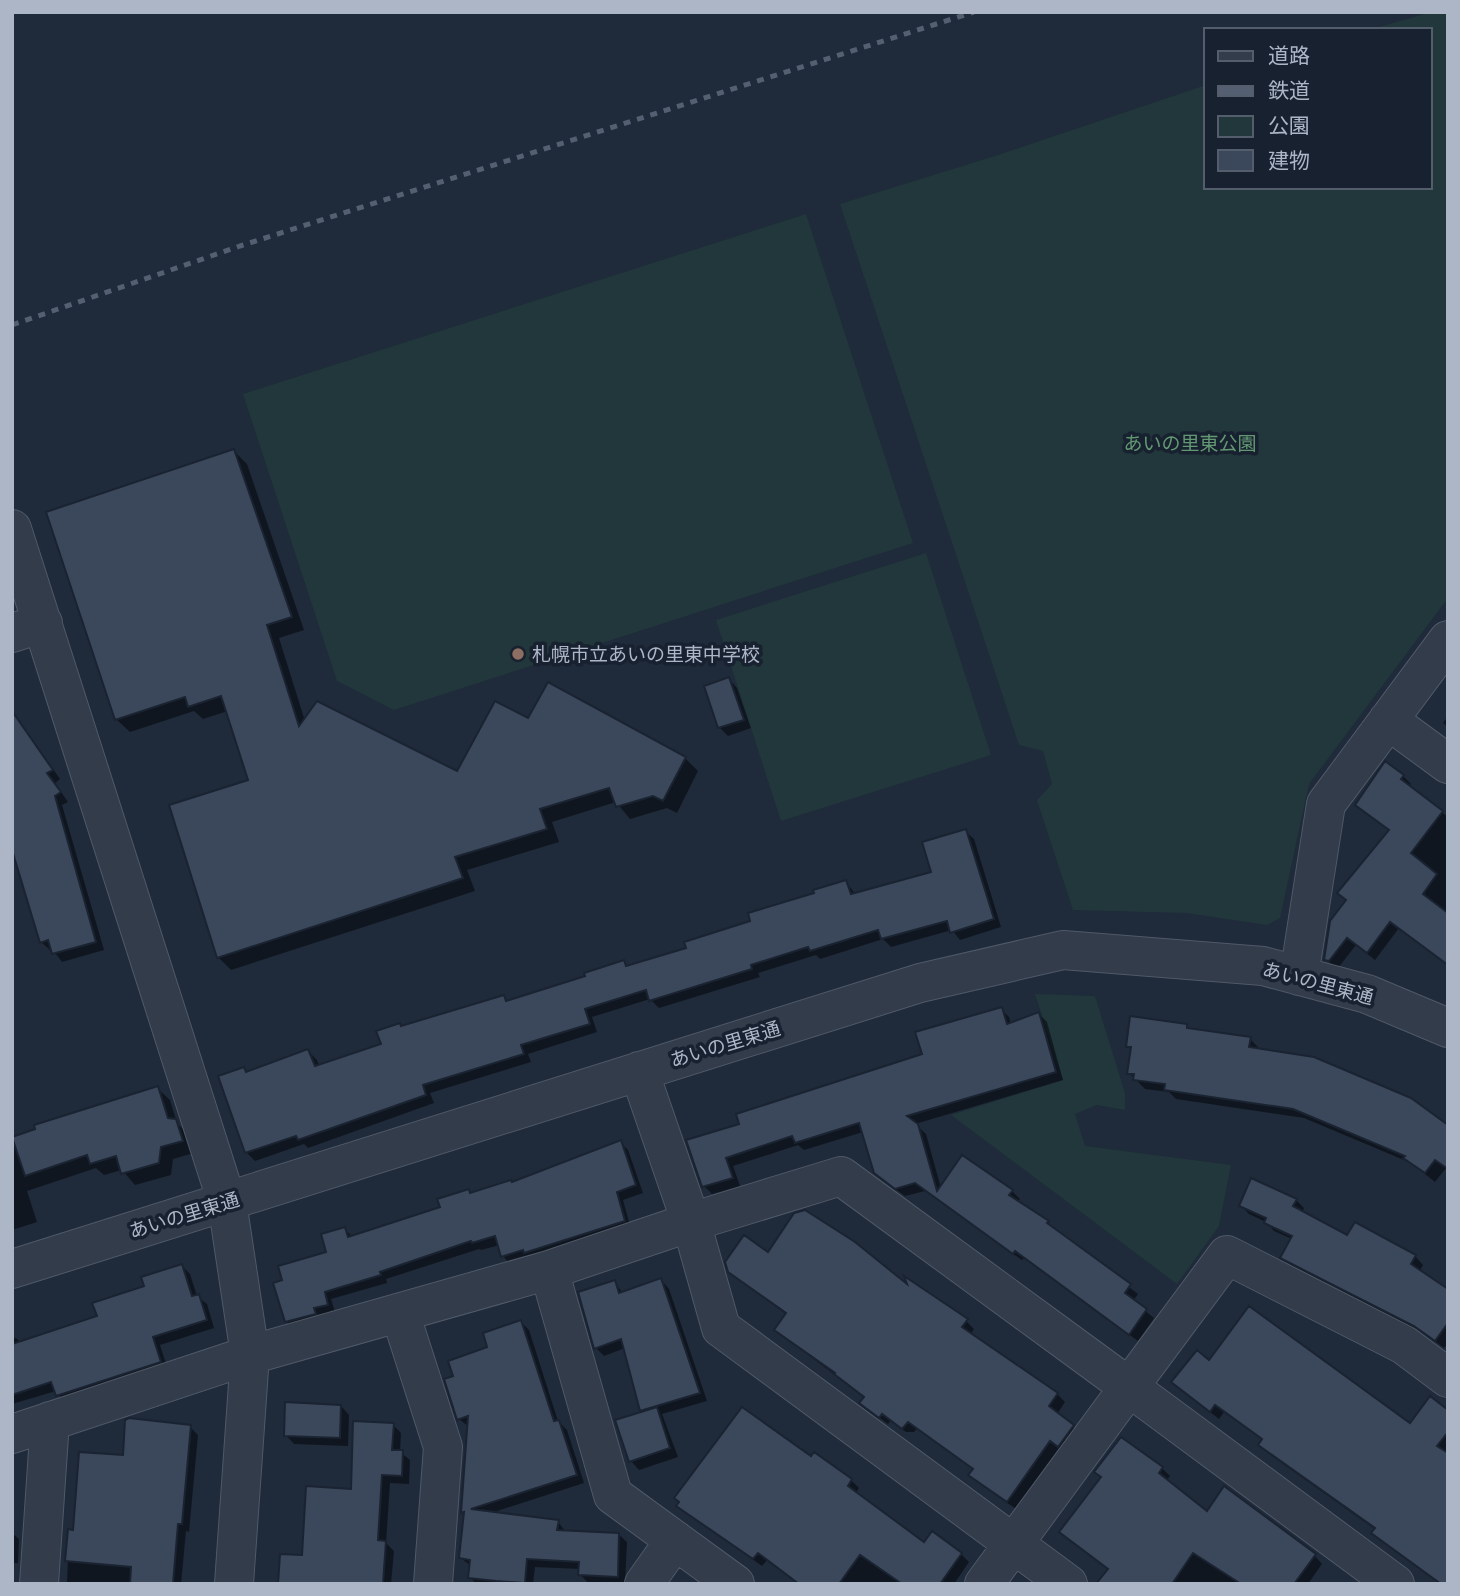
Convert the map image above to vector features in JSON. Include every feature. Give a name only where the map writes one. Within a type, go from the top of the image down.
[{"type":"street","points":[[12,529],[28,628],[227,1202],[250,1355],[234,1584]]},
{"type":"street","points":[[1298,976],[1326,804],[1448,640]]},
{"type":"street","points":[[1388,720],[1448,764]]},
{"type":"street","name":"あいの里東通","points":[[12,1269],[919,983],[1063,950],[1263,966],[1367,994],[1448,1028]]},
{"type":"street","points":[[639,1071],[691,1222],[720,1328],[1068,1584]]},
{"type":"street","points":[[12,1434],[250,1355],[549,1270],[691,1222],[841,1176],[1395,1584]]},
{"type":"street","points":[[984,1584],[1227,1255],[1404,1345],[1448,1378]]},
{"type":"street","points":[[549,1270],[613,1495],[735,1584]]},
{"type":"street","points":[[400,1313],[443,1447],[433,1584]]},
{"type":"street","points":[[38,1584],[50,1421]]},
{"type":"street","points":[[644,1584],[675,1540]]},
{"type":"green space","name":"あいの里東公園","points":[[1431,12],[1448,12],[1448,598],[1309,784],[1280,918],[1267,925],[1186,913],[1073,910],[1037,800],[1052,784],[1043,751],[1019,745],[840,204],[998,155],[1204,86],[1204,189],[1432,189],[1432,28],[1376,28]]},
{"type":"green space","points":[[806,214],[913,543],[394,710],[337,681],[243,394]]},
{"type":"green space","points":[[926,553],[991,755],[781,821],[716,620]]},
{"type":"green space","points":[[1035,994],[1095,996],[1125,1093],[1125,1110],[1097,1105],[1075,1114],[1085,1146],[1231,1165],[1219,1226],[1177,1284],[951,1115],[1063,1080]]},
{"type":"building","points":[[234,449],[292,617],[267,625],[299,726],[317,701],[457,771],[495,701],[528,718],[548,682],[686,757],[663,801],[653,796],[616,807],[609,788],[540,809],[547,829],[455,857],[463,878],[217,958],[169,805],[248,780],[221,696],[188,707],[185,697],[115,720],[46,512]]},
{"type":"building","points":[[729,677],[744,720],[718,728],[704,686]]},
{"type":"building","points":[[12,711],[53,770],[47,773],[61,792],[55,796],[96,942],[52,954],[48,940],[40,943],[12,850]]},
{"type":"building","points":[[1385,761],[1404,775],[1401,779],[1443,811],[1411,853],[1437,874],[1423,894],[1448,913],[1448,965],[1390,922],[1367,953],[1347,938],[1329,961],[1324,960],[1330,921],[1346,900],[1337,893],[1389,830],[1355,805]]},
{"type":"building","points":[[966,829],[994,919],[950,933],[947,921],[881,939],[878,930],[810,951],[808,947],[751,965],[752,969],[649,1001],[646,990],[585,1009],[590,1024],[521,1045],[524,1054],[423,1085],[426,1095],[298,1140],[296,1136],[245,1153],[218,1076],[244,1067],[246,1072],[308,1049],[315,1066],[381,1044],[376,1031],[504,995],[506,1001],[585,976],[584,973],[624,960],[626,966],[686,948],[684,942],[750,921],[748,913],[814,893],[813,890],[846,880],[851,894],[931,872],[922,842]]},
{"type":"building","points":[[1002,1007],[1007,1024],[1039,1012],[1056,1072],[907,1116],[918,1124],[937,1191],[962,1155],[1013,1190],[1009,1195],[1049,1221],[1047,1223],[1131,1284],[1125,1293],[1147,1309],[1129,1335],[1015,1251],[1013,1254],[915,1183],[895,1189],[874,1173],[859,1123],[795,1143],[792,1136],[726,1158],[733,1178],[702,1187],[686,1140],[739,1124],[736,1114],[922,1054],[915,1032]]},
{"type":"building","points":[[1130,1016],[1251,1037],[1249,1047],[1314,1057],[1411,1098],[1448,1125],[1448,1169],[1435,1160],[1425,1173],[1403,1158],[1405,1156],[1293,1109],[1164,1090],[1165,1084],[1133,1080],[1134,1074],[1127,1074],[1131,1047],[1126,1047]]},
{"type":"building","points":[[158,1086],[168,1118],[176,1119],[183,1141],[161,1147],[159,1163],[121,1174],[116,1156],[90,1164],[87,1155],[25,1176],[12,1137],[35,1129],[34,1125]]},
{"type":"building","points":[[621,1140],[636,1185],[617,1192],[625,1221],[524,1253],[523,1250],[501,1257],[495,1236],[472,1243],[471,1241],[380,1272],[381,1275],[325,1292],[328,1305],[314,1308],[316,1314],[285,1322],[273,1283],[282,1280],[278,1266],[326,1252],[321,1234],[345,1227],[348,1237],[440,1207],[437,1199],[469,1189],[470,1193],[511,1180],[512,1182]]},
{"type":"building","points":[[1251,1178],[1297,1199],[1293,1206],[1347,1235],[1355,1222],[1416,1255],[1411,1264],[1448,1289],[1448,1323],[1435,1341],[1414,1326],[1280,1258],[1292,1236],[1264,1223],[1266,1218],[1239,1206]]},
{"type":"building","points":[[805,1210],[855,1242],[907,1284],[904,1276],[968,1319],[962,1327],[1058,1393],[1049,1406],[1074,1425],[1058,1447],[1050,1441],[1007,1502],[968,1475],[973,1469],[908,1422],[902,1429],[882,1414],[879,1418],[859,1403],[864,1397],[774,1330],[786,1313],[728,1272],[725,1262],[744,1235],[768,1252],[794,1213]]},
{"type":"building","points":[[182,1264],[192,1296],[199,1294],[207,1320],[153,1337],[161,1362],[56,1396],[51,1382],[12,1395],[12,1344],[97,1316],[92,1303],[144,1286],[141,1277]]},
{"type":"building","points":[[661,1278],[700,1393],[640,1411],[621,1339],[594,1349],[578,1292],[615,1280],[619,1293]]},
{"type":"building","points":[[1249,1306],[1410,1423],[1430,1396],[1448,1410],[1448,1432],[1437,1446],[1448,1453],[1448,1584],[1441,1584],[1371,1533],[1375,1528],[1258,1445],[1262,1439],[1215,1405],[1210,1412],[1171,1382],[1197,1350],[1209,1360]]},
{"type":"building","points":[[521,1320],[554,1421],[559,1420],[577,1475],[471,1509],[559,1520],[557,1530],[619,1533],[618,1577],[578,1575],[579,1562],[527,1559],[525,1583],[468,1578],[470,1560],[459,1558],[468,1416],[457,1420],[444,1379],[453,1376],[448,1361],[487,1347],[483,1333]]},
{"type":"building","points":[[285,1402],[341,1405],[340,1438],[284,1436]]},
{"type":"building","points":[[657,1407],[670,1448],[629,1462],[615,1420]]},
{"type":"building","points":[[742,1407],[811,1456],[814,1452],[852,1479],[848,1486],[924,1542],[932,1531],[962,1553],[940,1584],[902,1584],[860,1555],[839,1584],[799,1584],[758,1553],[753,1559],[676,1506],[679,1502],[674,1498]]},
{"type":"building","points":[[129,1418],[191,1425],[182,1524],[178,1524],[173,1584],[130,1584],[131,1567],[65,1561],[68,1529],[73,1530],[79,1452],[123,1455],[125,1420]]},
{"type":"building","points":[[353,1421],[394,1423],[392,1450],[403,1450],[402,1476],[382,1475],[378,1540],[386,1541],[383,1584],[278,1584],[280,1554],[302,1555],[306,1486],[351,1489]]},
{"type":"building","points":[[1121,1437],[1163,1467],[1159,1473],[1207,1511],[1224,1486],[1316,1554],[1294,1584],[1241,1584],[1193,1553],[1172,1584],[1096,1584],[1108,1569],[1059,1532],[1101,1477],[1094,1472]]},
{"type":"railway","points":[[12,325],[240,246],[974,12]]},
{"type":"place","name":"札幌市立あいの里東中学校","points":[[518,654]]}]
